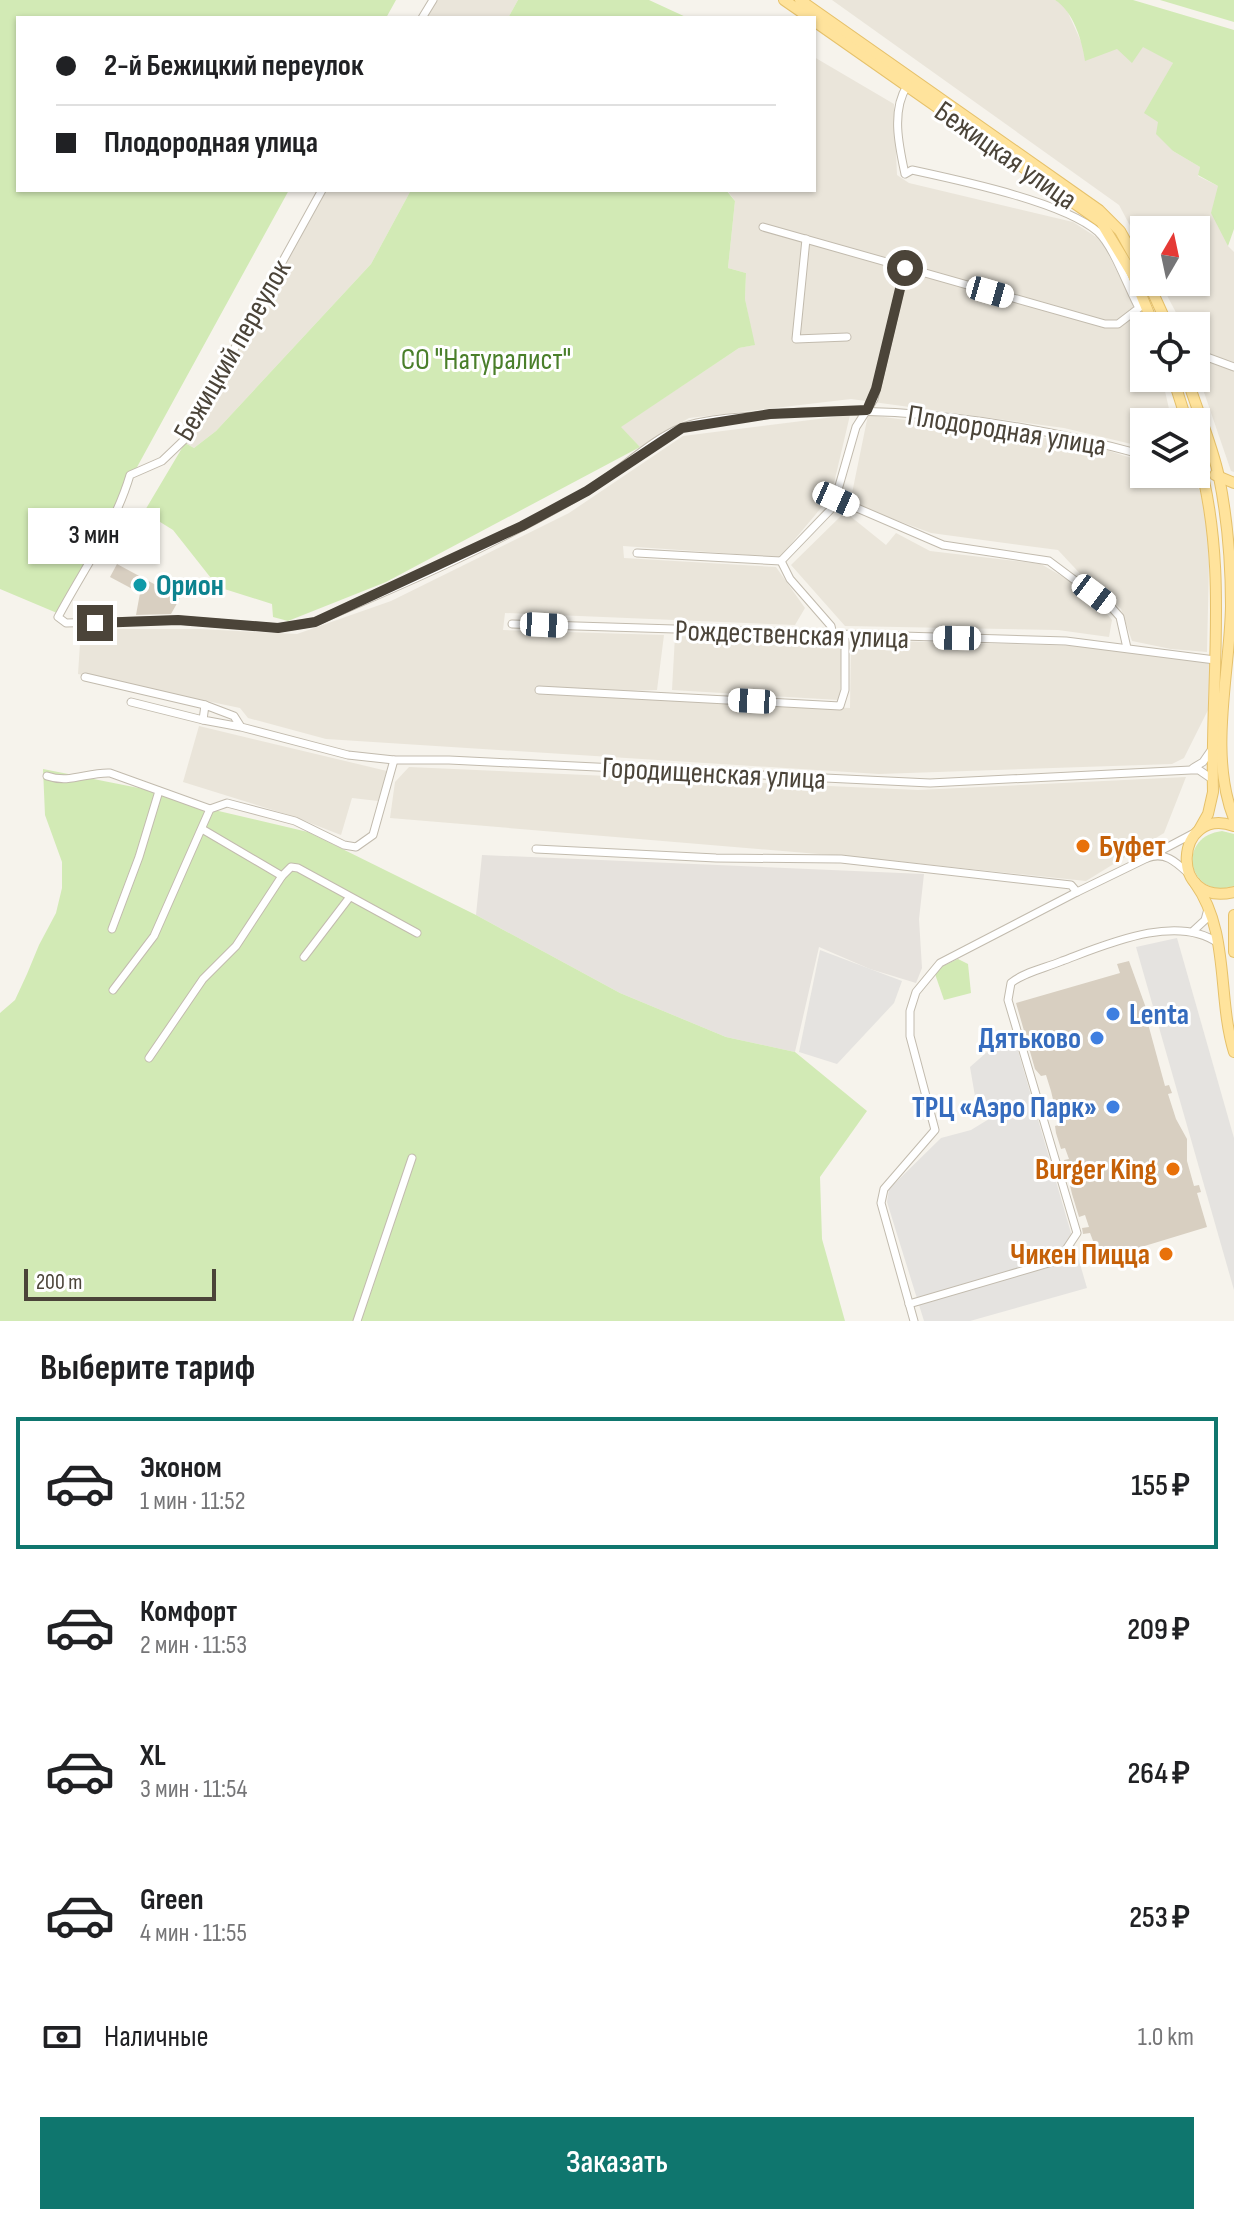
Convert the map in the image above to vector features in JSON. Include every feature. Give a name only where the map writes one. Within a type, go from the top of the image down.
[{"type":"main road","name":"Бежицкая улица","points":[[784,0],[808,16]]},
{"type":"main road","name":"Бежицкая улица","points":[[800,0],[1099,210],[1120,231],[1130,249]]},
{"type":"main road","name":"Бежицкая улица","points":[[816,22],[1101,222],[1133,275],[1148,312]]},
{"type":"main road","points":[[1192,392],[1219,477],[1231,607],[1222,755],[1225,791],[1234,819]]},
{"type":"main road","points":[[1210,474],[1234,483]]},
{"type":"main road","points":[[1203,488],[1215,546],[1212,803],[1186,850],[1192,879],[1208,905],[1218,943],[1234,1052]]},
{"type":"main road","points":[[1199,830],[1219,823],[1234,826]]},
{"type":"main road","points":[[1192,879],[1213,893],[1234,892]]},
{"type":"main road","points":[[1234,915],[1234,952]]},
{"type":"street","points":[[763,227],[1105,324],[1118,324],[1139,308],[1097,231],[1057,210],[1024,200],[935,175],[912,170],[905,174],[899,146],[898,104],[907,86]]},
{"type":"street","name":"Бежицкий переулок","points":[[58,617],[101,543],[122,501],[130,475],[162,461],[184,440],[321,192]]},
{"type":"street","points":[[806,239],[796,339],[847,337]]},
{"type":"street","points":[[637,553],[781,561],[817,526],[836,499],[856,427],[876,389],[905,268]]},
{"type":"street","points":[[1210,358],[1234,367]]},
{"type":"street","name":"Плодородная улица","points":[[58,617],[71,624],[178,620],[278,628],[315,622],[522,526],[587,491],[682,428],[770,414],[867,410],[1051,433],[1130,452]]},
{"type":"street","points":[[836,499],[943,545],[1049,561],[1112,608],[1120,617],[1127,648]]},
{"type":"street","points":[[781,561],[790,579],[831,626],[833,635]]},
{"type":"street","name":"Рождественская улица","points":[[512,624],[1053,640],[1215,660]]},
{"type":"street","points":[[539,690],[840,706],[845,690],[845,636]]},
{"type":"street","name":"Городищенская улица","points":[[85,677],[205,705],[234,716],[241,727]]},
{"type":"street","name":"Городищенская улица","points":[[131,702],[348,755],[394,760],[930,783],[1191,770]]},
{"type":"street","points":[[203,720],[205,705]]},
{"type":"street","points":[[1191,770],[1203,762],[1212,749]]},
{"type":"street","points":[[47,776],[66,781],[110,773],[210,809],[227,803],[295,821],[344,845],[356,847],[373,835],[394,760]]},
{"type":"street","points":[[1191,770],[1199,770],[1212,779]]},
{"type":"street","points":[[112,929],[159,791]]},
{"type":"street","points":[[113,990],[154,936],[210,809]]},
{"type":"street","points":[[202,829],[282,876]]},
{"type":"street","points":[[914,1321],[881,1203],[884,1189],[935,1130],[910,1036],[910,1011],[916,992],[940,963],[1199,830]]},
{"type":"street","points":[[536,849],[716,858],[841,859],[1071,885],[1077,892]]},
{"type":"street","points":[[1147,858],[1167,857],[1192,879]]},
{"type":"street","points":[[149,1058],[203,979],[236,946],[291,867],[417,933]]},
{"type":"street","points":[[304,957],[349,898]]},
{"type":"street","points":[[1192,932],[1205,920],[1208,905]]},
{"type":"street","points":[[909,1304],[1059,1260],[1077,1233],[1008,1000],[1011,983],[1134,934],[1192,932],[1209,936],[1218,943]]},
{"type":"street","points":[[357,1321],[412,1158]]},
{"type":"shaded area","points":[[436,0],[518,0],[509,16],[426,16]]},
{"type":"shaded area","points":[[832,0],[1055,0],[1065,6],[1083,46],[1118,49],[1143,46],[1173,63],[1158,123],[1173,151],[1200,167],[1198,176],[1218,186],[1228,246],[1234,252],[1234,364],[1210,355],[1210,312],[1176,312],[1167,296],[1210,296],[1210,216],[1130,216],[1130,226],[1119,205]]},
{"type":"shaded area","points":[[816,58],[894,104],[897,175],[909,183],[1073,222],[1101,240],[1138,312],[1130,312],[1130,392],[1165,392],[1169,408],[1130,408],[1130,444],[1064,428],[851,399],[689,418],[640,447],[620,427],[739,348],[754,345],[745,299],[746,273],[728,268],[735,201],[728,192],[816,192]]},
{"type":"shaded area","points":[[325,192],[410,192],[371,264],[216,431],[194,448],[185,443]]},
{"type":"shaded area","points":[[1210,363],[1234,371],[1234,472],[1231,471],[1204,392],[1210,392]]},
{"type":"shaded area","points":[[850,415],[831,496],[780,557],[623,546],[624,558],[776,567],[805,608],[795,625],[505,613],[503,630],[664,635],[657,690],[539,694],[850,708],[851,640],[1086,646],[1210,662],[1208,710],[1184,758],[1172,764],[879,774],[326,739],[248,718],[240,708],[78,674],[81,629],[200,629],[297,634],[391,601],[569,513],[683,436]]},
{"type":"shaded area","points":[[868,415],[1084,443],[1130,458],[1130,488],[1198,488],[1205,502],[1209,564],[1207,652],[1132,641],[1121,609],[1086,580],[1058,550],[931,533],[850,503]]},
{"type":"shaded area","points":[[845,512],[886,545],[896,533],[930,551],[1041,564],[1089,592],[1112,620],[1109,637],[1058,630],[845,626],[791,565]]},
{"type":"shaded area","points":[[675,636],[842,642],[840,698],[672,690]]},
{"type":"shaded area","points":[[199,726],[387,771],[378,801],[352,798],[341,835],[292,816],[183,782]]},
{"type":"shaded area","points":[[409,767],[918,790],[1186,777],[1164,833],[1086,881],[866,858],[390,818],[395,782]]},
{"type":"shaded area","points":[[482,855],[924,874],[919,919],[922,968],[916,983],[870,969],[819,947],[795,1052],[726,1037],[620,993],[476,915]]},
{"type":"shaded area","points":[[1177,938],[1234,1138],[1234,1290],[1136,947]]},
{"type":"shaded area","points":[[820,950],[902,981],[894,1003],[837,1064],[799,1052]]},
{"type":"shaded area","points":[[1012,1030],[1087,1288],[970,1321],[924,1321],[887,1202],[889,1189],[941,1138],[971,1130],[989,1119],[977,1108],[970,1067]]},
{"type":"green space","points":[[0,0],[396,0],[387,16],[16,16],[16,192],[288,192],[57,613],[0,589]]},
{"type":"green space","points":[[518,0],[649,0],[684,16],[509,16]]},
{"type":"green space","points":[[1055,0],[1133,0],[1234,30],[1234,229],[1228,246],[1211,213],[1218,186],[1198,175],[1200,167],[1173,151],[1156,134],[1158,122],[1144,113],[1173,63],[1143,47],[1132,63],[1117,49],[1085,61],[1076,27],[1067,11]]},
{"type":"green space","points":[[1160,0],[1234,0],[1234,22]]},
{"type":"green space","name":"СО \"Натуралист\"","points":[[410,192],[728,192],[735,201],[728,268],[746,273],[745,299],[755,345],[739,348],[621,427],[640,447],[386,582],[288,621],[273,617],[272,604],[218,587],[173,530],[144,512],[185,443],[194,448],[216,431],[371,264]]},
{"type":"green space","points":[[43,769],[159,792],[210,809],[308,832],[476,915],[620,993],[726,1037],[795,1052],[867,1111],[820,1177],[822,1239],[845,1321],[0,1321],[0,1013],[15,1000],[56,913],[62,888],[62,862],[45,815]]},
{"type":"green space","points":[[1222,831],[1234,834],[1234,886],[1219,888],[1206,885],[1198,877],[1193,866],[1193,855],[1197,844],[1207,836]]},
{"type":"green space","points":[[958,959],[968,964],[971,993],[944,1000],[935,974],[938,968]]},
{"type":"building","name":"Орион","points":[[117,564],[180,598],[171,614],[136,615],[140,593],[110,577]]},
{"type":"building","name":"ТРЦ «Аэро Парк»","points":[[1129,961],[1146,1008],[1165,1086],[1169,1085],[1172,1093],[1168,1094],[1176,1119],[1187,1139],[1187,1161],[1194,1186],[1199,1185],[1201,1192],[1197,1193],[1207,1227],[1107,1260],[1100,1259],[1090,1233],[1083,1234],[1082,1228],[1089,1227],[1085,1215],[1079,1217],[1072,1194],[1064,1160],[1069,1159],[1065,1148],[1061,1149],[1056,1133],[1055,1126],[1059,1125],[1051,1091],[1046,1075],[1041,1076],[1035,1069],[1016,1003],[1120,973],[1117,964]]},
{"type":"place","name":"Орион","points":[[140,585]]},
{"type":"place","name":"Буфет","points":[[1083,846]]},
{"type":"place","name":"Lenta","points":[[1113,1014]]},
{"type":"place","name":"Дятьково","points":[[1097,1038]]},
{"type":"place","name":"ТРЦ «Аэро Парк»","points":[[1113,1107]]},
{"type":"place","name":"Burger King","points":[[1173,1169]]},
{"type":"place","name":"Чикен Пицца","points":[[1166,1254]]},
{"type":"route","points":[[95,623],[178,620],[278,628],[315,622],[522,526],[587,491],[682,428],[698,423],[797,411],[867,410],[874,399],[905,268]]}]
